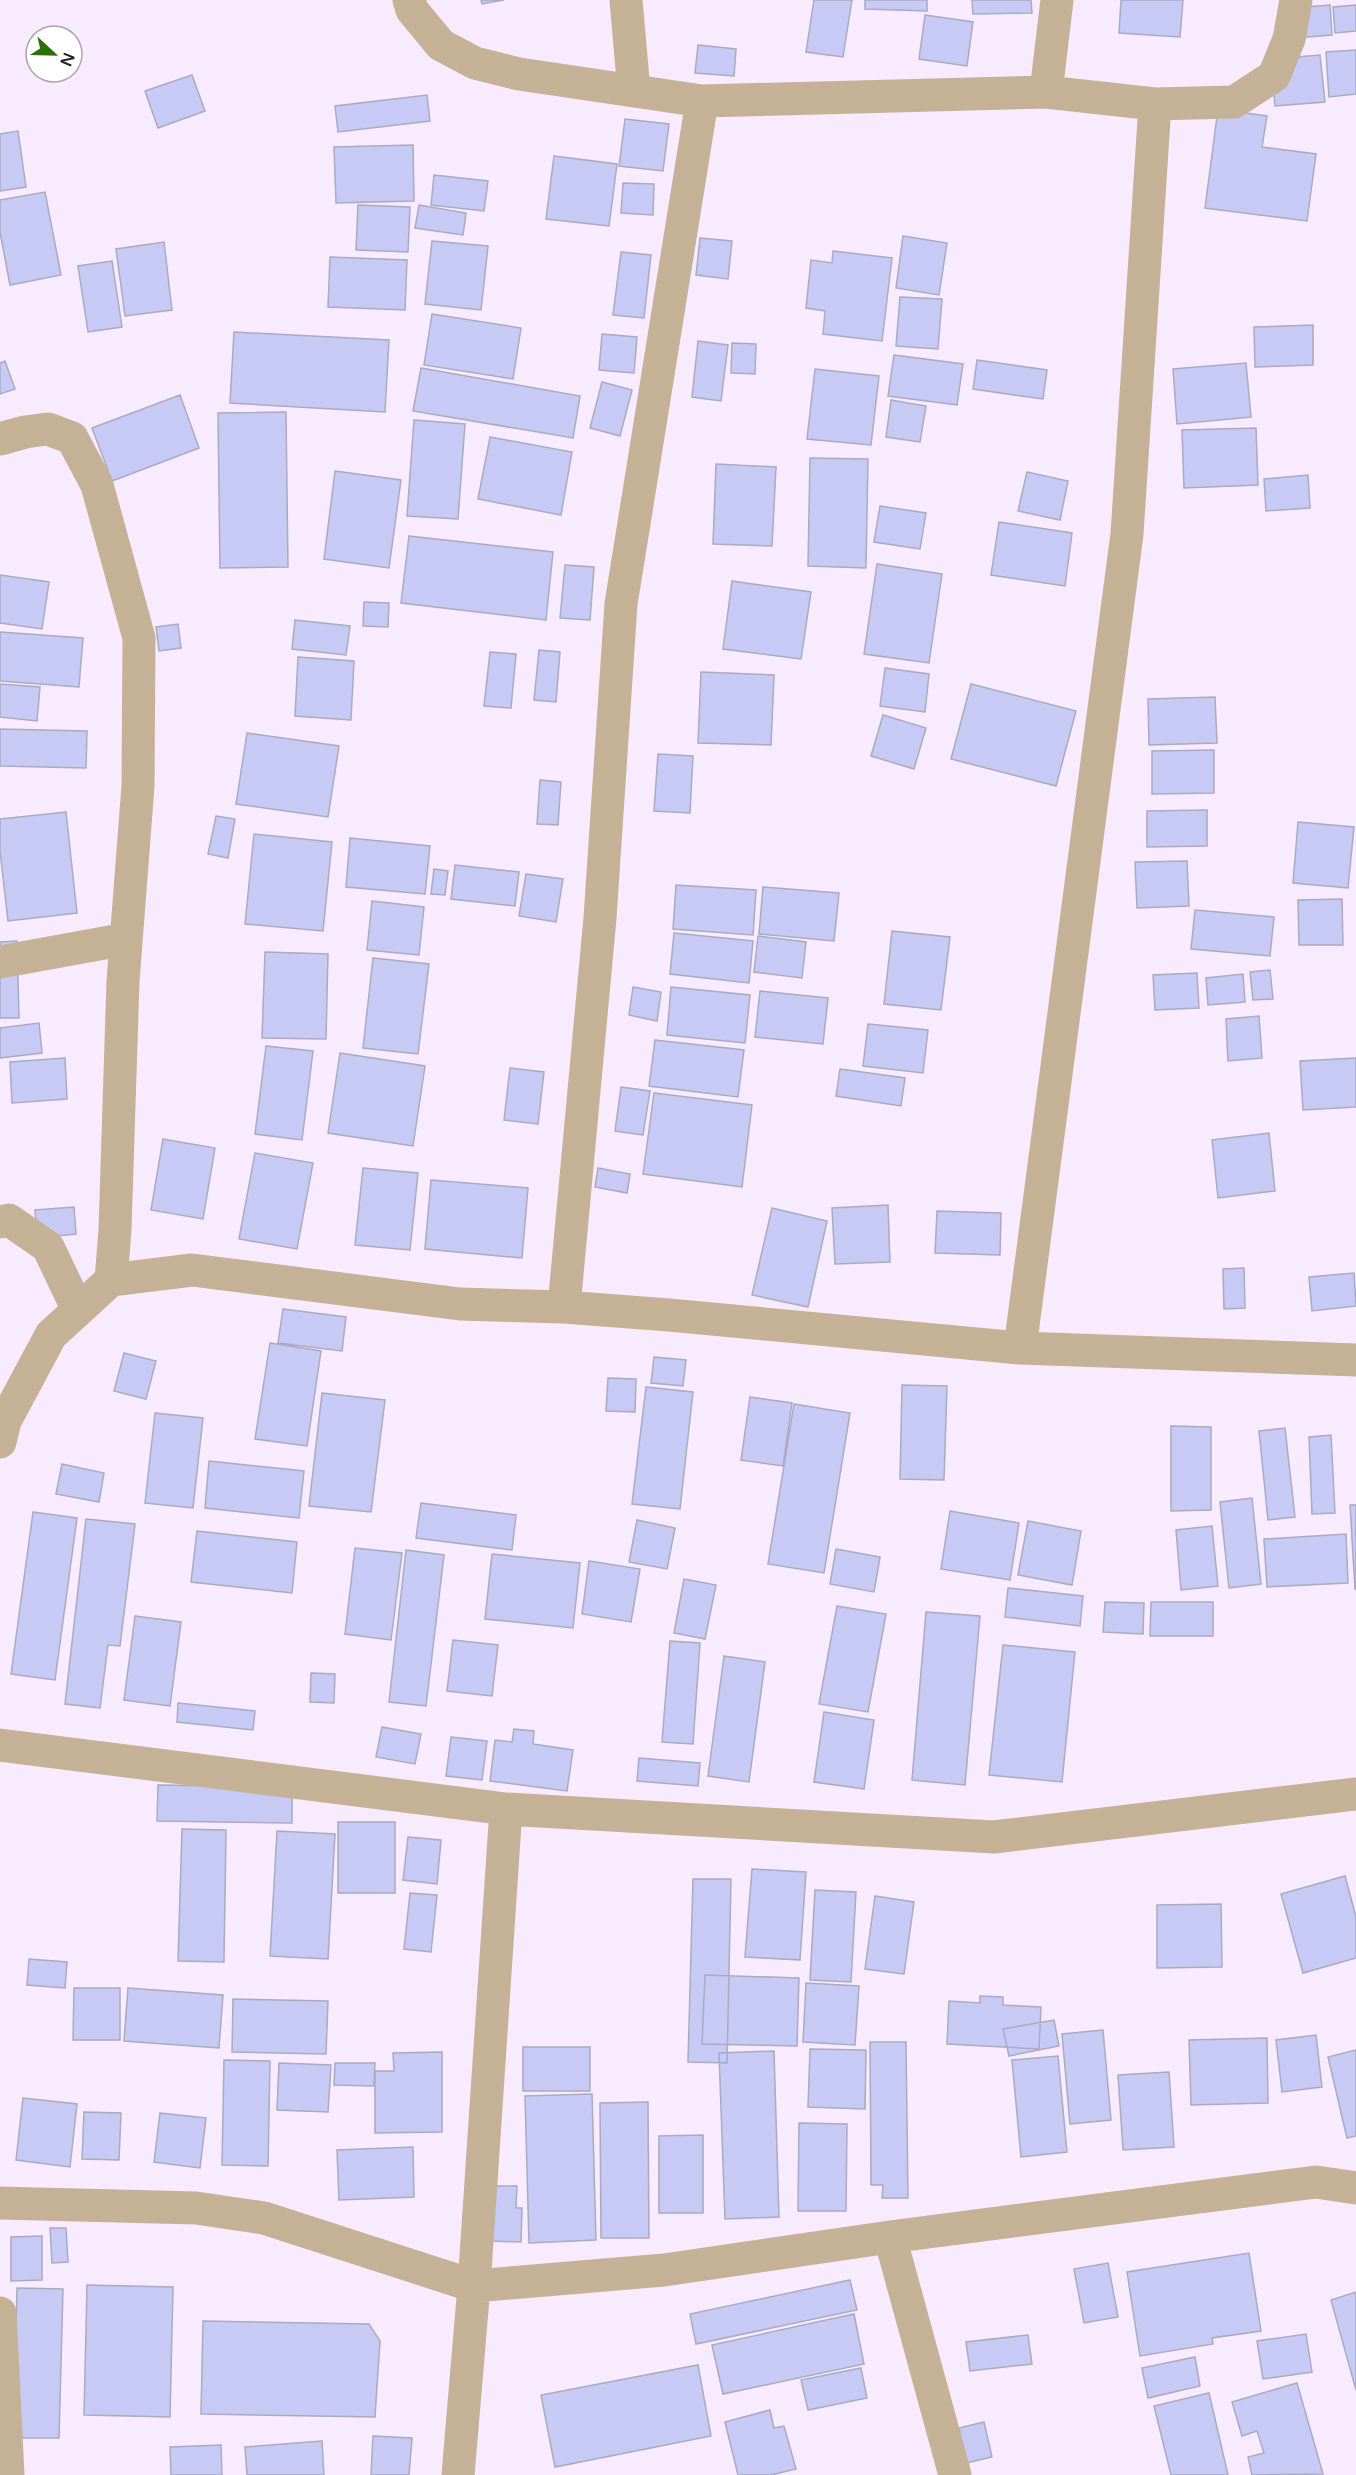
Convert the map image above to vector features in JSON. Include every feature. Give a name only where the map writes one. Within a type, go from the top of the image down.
[{"type":"street","points":[[408,0],[412,10],[441,45],[475,63],[519,74],[702,101],[1046,92],[1155,104],[1234,102],[1274,76],[1289,39],[1296,0]]},
{"type":"street","points":[[626,0],[634,91]]},
{"type":"street","points":[[1046,92],[1057,0]]},
{"type":"street","points":[[564,1307],[600,918],[621,604],[702,101]]},
{"type":"street","points":[[1020,1348],[1128,534],[1155,104]]},
{"type":"street","points":[[0,439],[48,429],[72,438],[97,485],[139,638],[138,786],[123,981],[115,1230],[111,1280]]},
{"type":"street","points":[[0,962],[126,939]]},
{"type":"street","points":[[0,1222],[9,1220],[48,1247],[78,1310]]},
{"type":"street","points":[[0,1442],[5,1421],[51,1335],[111,1280],[192,1270],[460,1304],[564,1307],[1020,1348],[1356,1360]]},
{"type":"street","points":[[1,1740],[507,1809],[994,1837],[1356,1794]]},
{"type":"street","points":[[458,2475],[474,2286],[507,1809]]},
{"type":"street","points":[[0,2203],[196,2208],[264,2218],[474,2286],[664,2270],[891,2237],[1316,2182],[1356,2188]]},
{"type":"street","points":[[891,2237],[955,2475]]},
{"type":"street","points":[[0,2313],[8,2475]]},
{"type":"building","points":[[481,0],[504,0],[482,4]]},
{"type":"building","points":[[814,0],[852,0],[843,57],[806,52]]},
{"type":"building","points":[[865,0],[927,0],[927,11],[865,9]]},
{"type":"building","points":[[972,0],[1031,0],[1032,13],[973,14]]},
{"type":"building","points":[[1121,0],[1183,0],[1180,37],[1119,33]]},
{"type":"building","points":[[1330,5],[1332,35],[1283,39],[1280,9]]},
{"type":"building","points":[[1356,5],[1356,31],[1335,33],[1333,7]]},
{"type":"building","points":[[925,15],[973,22],[967,66],[919,59]]},
{"type":"building","points":[[698,45],[736,49],[734,76],[695,73]]},
{"type":"building","points":[[1356,50],[1356,94],[1329,97],[1326,52]]},
{"type":"building","points":[[1320,55],[1325,102],[1275,106],[1271,59]]},
{"type":"building","points":[[192,75],[205,111],[158,128],[145,91]]},
{"type":"building","points":[[427,95],[430,121],[338,132],[335,106]]},
{"type":"building","points":[[1218,109],[1267,116],[1262,147],[1316,154],[1307,221],[1205,208]]},
{"type":"building","points":[[625,119],[669,124],[663,171],[619,166]]},
{"type":"building","points":[[18,131],[26,187],[0,191],[0,134]]},
{"type":"building","points":[[413,145],[414,201],[336,203],[334,147]]},
{"type":"building","points":[[554,156],[617,164],[609,226],[546,219]]},
{"type":"building","points":[[434,175],[488,181],[484,211],[431,205]]},
{"type":"building","points":[[623,183],[654,184],[653,215],[621,213]]},
{"type":"building","points":[[45,192],[61,275],[10,285],[0,232],[0,200]]},
{"type":"building","points":[[358,205],[410,207],[408,252],[356,250]]},
{"type":"building","points":[[419,205],[466,213],[463,235],[415,228]]},
{"type":"building","points":[[903,236],[947,243],[939,295],[896,288]]},
{"type":"building","points":[[700,238],[732,241],[728,279],[696,275]]},
{"type":"building","points":[[432,241],[488,246],[481,310],[425,304]]},
{"type":"building","points":[[164,242],[172,310],[125,316],[116,249]]},
{"type":"building","points":[[833,251],[892,258],[882,341],[823,334],[825,311],[806,308],[811,260],[832,263]]},
{"type":"building","points":[[621,252],[651,255],[644,318],[613,315]]},
{"type":"building","points":[[330,257],[407,260],[405,310],[328,307]]},
{"type":"building","points":[[112,261],[122,327],[88,332],[78,266]]},
{"type":"building","points":[[900,297],[942,299],[938,349],[896,346]]},
{"type":"building","points":[[432,314],[521,328],[513,379],[424,365]]},
{"type":"building","points":[[1313,325],[1313,365],[1255,367],[1254,327]]},
{"type":"building","points":[[234,332],[389,340],[385,412],[230,403]]},
{"type":"building","points":[[602,334],[637,337],[634,373],[599,370]]},
{"type":"building","points":[[698,341],[728,345],[721,401],[692,397]]},
{"type":"building","points":[[732,343],[756,344],[755,374],[731,373]]},
{"type":"building","points":[[894,355],[963,364],[957,405],[888,396]]},
{"type":"building","points":[[977,360],[1047,370],[1043,399],[973,389]]},
{"type":"building","points":[[5,361],[15,389],[0,394],[0,363]]},
{"type":"building","points":[[1246,363],[1251,417],[1177,424],[1173,369]]},
{"type":"building","points":[[421,368],[580,396],[573,438],[413,411]]},
{"type":"building","points":[[815,369],[879,376],[871,445],[807,439]]},
{"type":"building","points":[[602,382],[632,390],[620,436],[590,428]]},
{"type":"building","points":[[180,395],[199,448],[112,481],[92,428]]},
{"type":"building","points":[[891,400],[926,406],[920,442],[886,437]]},
{"type":"building","points":[[286,412],[288,567],[220,568],[218,413]]},
{"type":"building","points":[[414,420],[465,424],[458,519],[407,516]]},
{"type":"building","points":[[1256,428],[1258,485],[1184,488],[1182,430]]},
{"type":"building","points":[[490,437],[572,452],[561,515],[478,499]]},
{"type":"building","points":[[810,458],[868,459],[866,568],[808,566]]},
{"type":"building","points":[[716,464],[776,467],[772,546],[713,544]]},
{"type":"building","points":[[335,471],[401,480],[389,568],[324,559]]},
{"type":"building","points":[[1027,472],[1068,481],[1060,520],[1018,511]]},
{"type":"building","points":[[1308,475],[1310,508],[1266,511],[1264,479]]},
{"type":"building","points":[[880,506],[926,513],[920,549],[874,542]]},
{"type":"building","points":[[999,522],[1072,533],[1065,586],[991,575]]},
{"type":"building","points":[[409,536],[553,552],[546,620],[401,603]]},
{"type":"building","points":[[877,564],[942,574],[929,663],[864,654]]},
{"type":"building","points":[[565,565],[594,567],[590,620],[560,618]]},
{"type":"building","points":[[0,575],[49,582],[42,629],[0,623]]},
{"type":"building","points":[[732,581],[811,592],[801,659],[723,649]]},
{"type":"building","points":[[364,602],[389,603],[388,627],[363,626]]},
{"type":"building","points":[[295,620],[350,626],[346,655],[292,649]]},
{"type":"building","points":[[178,624],[181,648],[159,651],[156,627]]},
{"type":"building","points":[[0,632],[83,638],[79,687],[0,681]]},
{"type":"building","points":[[539,650],[560,652],[556,702],[534,700]]},
{"type":"building","points":[[490,652],[516,654],[511,708],[484,706]]},
{"type":"building","points":[[298,657],[354,661],[351,720],[295,716]]},
{"type":"building","points":[[885,668],[929,674],[925,712],[880,706]]},
{"type":"building","points":[[701,672],[774,675],[771,745],[698,743]]},
{"type":"building","points":[[0,684],[40,687],[37,721],[0,717]]},
{"type":"building","points":[[971,684],[1076,711],[1056,786],[951,759]]},
{"type":"building","points":[[1215,697],[1217,743],[1149,745],[1148,699]]},
{"type":"building","points":[[883,715],[926,728],[914,769],[871,756]]},
{"type":"building","points":[[0,729],[87,731],[86,768],[0,766]]},
{"type":"building","points":[[247,733],[339,746],[328,817],[236,804]]},
{"type":"building","points":[[1214,750],[1214,793],[1152,794],[1152,751]]},
{"type":"building","points":[[658,754],[693,756],[690,813],[654,811]]},
{"type":"building","points":[[540,780],[561,782],[558,825],[537,824]]},
{"type":"building","points":[[1207,810],[1207,846],[1147,847],[1147,811]]},
{"type":"building","points":[[66,812],[77,913],[8,921],[0,851],[0,819]]},
{"type":"building","points":[[216,816],[235,819],[228,858],[208,854]]},
{"type":"building","points":[[1298,822],[1354,827],[1348,888],[1293,883]]},
{"type":"building","points":[[254,834],[332,842],[323,931],[245,924]]},
{"type":"building","points":[[350,838],[430,846],[425,894],[346,887]]},
{"type":"building","points":[[1187,861],[1189,906],[1137,908],[1135,862]]},
{"type":"building","points":[[455,865],[519,872],[515,906],[451,899]]},
{"type":"building","points":[[434,869],[448,871],[445,895],[431,894]]},
{"type":"building","points":[[526,874],[563,879],[556,922],[519,916]]},
{"type":"building","points":[[676,885],[756,890],[753,935],[673,929]]},
{"type":"building","points":[[763,887],[839,893],[834,941],[759,934]]},
{"type":"building","points":[[1342,899],[1343,945],[1299,945],[1298,900]]},
{"type":"building","points":[[372,901],[424,907],[419,955],[367,950]]},
{"type":"building","points":[[1195,910],[1274,917],[1270,956],[1191,949]]},
{"type":"building","points":[[892,931],[950,937],[941,1010],[884,1004]]},
{"type":"building","points":[[674,933],[753,941],[749,983],[670,974]]},
{"type":"building","points":[[758,936],[806,942],[802,978],[754,972]]},
{"type":"building","points":[[17,941],[19,1018],[0,1018],[0,942]]},
{"type":"building","points":[[265,952],[328,954],[326,1039],[262,1038]]},
{"type":"building","points":[[373,958],[429,964],[418,1054],[363,1048]]},
{"type":"building","points":[[1270,970],[1273,999],[1253,1000],[1250,972]]},
{"type":"building","points":[[1197,973],[1199,1008],[1155,1010],[1153,975]]},
{"type":"building","points":[[1243,974],[1245,1002],[1208,1005],[1206,978]]},
{"type":"building","points":[[633,987],[661,992],[657,1021],[629,1015]]},
{"type":"building","points":[[671,987],[750,995],[745,1043],[667,1035]]},
{"type":"building","points":[[760,991],[828,998],[823,1044],[755,1037]]},
{"type":"building","points":[[1259,1016],[1262,1058],[1228,1061],[1226,1019]]},
{"type":"building","points":[[39,1023],[42,1053],[0,1058],[0,1028]]},
{"type":"building","points":[[868,1024],[928,1030],[923,1073],[863,1066]]},
{"type":"building","points":[[655,1040],[744,1050],[738,1097],[649,1086]]},
{"type":"building","points":[[266,1046],[313,1051],[302,1140],[255,1134]]},
{"type":"building","points":[[340,1053],[425,1066],[413,1146],[328,1133]]},
{"type":"building","points":[[65,1058],[67,1099],[12,1103],[10,1062]]},
{"type":"building","points":[[1356,1058],[1356,1107],[1303,1110],[1300,1061]]},
{"type":"building","points":[[510,1068],[544,1072],[538,1124],[504,1120]]},
{"type":"building","points":[[840,1069],[905,1078],[901,1106],[836,1096]]},
{"type":"building","points":[[621,1087],[650,1091],[643,1135],[615,1131]]},
{"type":"building","points":[[654,1093],[752,1105],[742,1187],[643,1174]]},
{"type":"building","points":[[1269,1133],[1275,1191],[1218,1198],[1212,1140]]},
{"type":"building","points":[[163,1139],[215,1148],[203,1219],[151,1210]]},
{"type":"building","points":[[255,1153],[313,1163],[297,1249],[239,1239]]},
{"type":"building","points":[[363,1168],[418,1173],[410,1250],[355,1245]]},
{"type":"building","points":[[598,1168],[630,1174],[627,1193],[595,1187]]},
{"type":"building","points":[[431,1180],[528,1188],[522,1258],[425,1249]]},
{"type":"building","points":[[888,1205],[890,1262],[835,1264],[832,1208]]},
{"type":"building","points":[[74,1207],[76,1234],[37,1238],[35,1210]]},
{"type":"building","points":[[772,1208],[827,1221],[808,1307],[752,1295]]},
{"type":"building","points":[[937,1211],[1001,1213],[1000,1255],[935,1253]]},
{"type":"building","points":[[1244,1268],[1245,1308],[1224,1309],[1223,1269]]},
{"type":"building","points":[[1354,1273],[1356,1306],[1312,1311],[1309,1277]]},
{"type":"building","points":[[283,1309],[346,1317],[342,1351],[278,1343]]},
{"type":"building","points":[[270,1343],[321,1351],[307,1446],[255,1439]]},
{"type":"building","points":[[124,1353],[156,1361],[146,1399],[114,1391]]},
{"type":"building","points":[[654,1357],[686,1360],[683,1386],[651,1383]]},
{"type":"building","points":[[608,1378],[636,1379],[635,1412],[606,1411]]},
{"type":"building","points":[[902,1385],[947,1386],[944,1480],[900,1479]]},
{"type":"building","points":[[646,1387],[693,1392],[680,1509],[632,1504]]},
{"type":"building","points":[[322,1393],[385,1400],[371,1512],[309,1506]]},
{"type":"building","points":[[750,1397],[792,1403],[783,1466],[741,1460]]},
{"type":"building","points":[[794,1404],[850,1413],[824,1573],[768,1564]]},
{"type":"building","points":[[155,1413],[203,1418],[193,1508],[145,1503]]},
{"type":"building","points":[[1171,1426],[1211,1427],[1211,1510],[1171,1511]]},
{"type":"building","points":[[1285,1428],[1295,1517],[1268,1520],[1259,1431]]},
{"type":"building","points":[[1331,1435],[1335,1513],[1312,1514],[1309,1437]]},
{"type":"building","points":[[209,1461],[304,1471],[299,1518],[205,1508]]},
{"type":"building","points":[[62,1464],[104,1473],[99,1502],[56,1494]]},
{"type":"building","points":[[1252,1498],[1261,1584],[1229,1588],[1220,1502]]},
{"type":"building","points":[[421,1503],[516,1515],[512,1550],[416,1538]]},
{"type":"building","points":[[1350,1505],[1356,1505],[1356,1589],[1355,1589]]},
{"type":"building","points":[[950,1511],[1019,1523],[1010,1580],[941,1569]]},
{"type":"building","points":[[33,1512],[77,1518],[55,1680],[11,1674]]},
{"type":"building","points":[[86,1519],[135,1524],[120,1646],[108,1645],[100,1708],[65,1704]]},
{"type":"building","points":[[637,1520],[675,1528],[667,1569],[629,1562]]},
{"type":"building","points":[[1028,1521],[1081,1531],[1072,1585],[1018,1575]]},
{"type":"building","points":[[1212,1526],[1218,1586],[1181,1590],[1176,1530]]},
{"type":"building","points":[[197,1531],[297,1542],[292,1593],[191,1582]]},
{"type":"building","points":[[1346,1534],[1348,1583],[1267,1587],[1264,1539]]},
{"type":"building","points":[[355,1548],[402,1553],[391,1640],[345,1634]]},
{"type":"building","points":[[836,1549],[880,1557],[874,1592],[830,1584]]},
{"type":"building","points":[[406,1550],[444,1555],[426,1706],[389,1702]]},
{"type":"building","points":[[492,1554],[580,1563],[573,1628],[485,1619]]},
{"type":"building","points":[[589,1561],[640,1569],[631,1622],[582,1614]]},
{"type":"building","points":[[684,1579],[716,1585],[705,1639],[674,1633]]},
{"type":"building","points":[[1008,1588],[1083,1596],[1080,1626],[1005,1617]]},
{"type":"building","points":[[1105,1602],[1144,1603],[1143,1634],[1103,1632]]},
{"type":"building","points":[[1151,1602],[1213,1602],[1213,1636],[1150,1636]]},
{"type":"building","points":[[837,1606],[886,1614],[868,1712],[819,1704]]},
{"type":"building","points":[[926,1612],[980,1616],[965,1785],[912,1780]]},
{"type":"building","points":[[135,1616],[181,1622],[170,1706],[124,1700]]},
{"type":"building","points":[[453,1640],[498,1645],[492,1696],[447,1691]]},
{"type":"building","points":[[670,1641],[700,1643],[693,1744],[662,1742]]},
{"type":"building","points":[[1003,1645],[1075,1652],[1062,1782],[989,1775]]},
{"type":"building","points":[[724,1656],[765,1662],[749,1782],[708,1776]]},
{"type":"building","points":[[311,1673],[335,1674],[334,1703],[310,1702]]},
{"type":"building","points":[[178,1703],[255,1711],[253,1730],[177,1722]]},
{"type":"building","points":[[824,1712],[874,1720],[864,1789],[814,1782]]},
{"type":"building","points":[[382,1727],[421,1734],[415,1764],[376,1757]]},
{"type":"building","points":[[514,1729],[534,1731],[533,1744],[573,1750],[567,1791],[490,1781],[495,1740],[512,1742]]},
{"type":"building","points":[[451,1737],[487,1741],[482,1780],[446,1776]]},
{"type":"building","points":[[639,1758],[700,1763],[698,1786],[637,1781]]},
{"type":"building","points":[[158,1785],[292,1787],[292,1823],[157,1821]]},
{"type":"building","points":[[338,1822],[395,1822],[395,1893],[338,1893]]},
{"type":"building","points":[[182,1829],[226,1830],[224,1962],[178,1961]]},
{"type":"building","points":[[277,1831],[335,1834],[328,1959],[270,1956]]},
{"type":"building","points":[[408,1837],[441,1840],[437,1884],[403,1880]]},
{"type":"building","points":[[752,1869],[806,1872],[800,1960],[745,1957]]},
{"type":"building","points":[[1345,1876],[1356,1917],[1356,1958],[1303,1973],[1281,1894]]},
{"type":"building","points":[[693,1879],[731,1879],[727,2063],[688,2062]]},
{"type":"building","points":[[815,1890],[856,1892],[851,1982],[810,1980]]},
{"type":"building","points":[[410,1893],[437,1895],[431,1952],[404,1949]]},
{"type":"building","points":[[875,1896],[914,1902],[904,1974],[865,1969]]},
{"type":"building","points":[[1221,1904],[1222,1967],[1157,1968],[1157,1905]]},
{"type":"building","points":[[29,1959],[67,1962],[65,1988],[27,1985]]},
{"type":"building","points":[[705,1975],[799,1978],[797,2046],[702,2044]]},
{"type":"building","points":[[806,1983],[859,1986],[855,2045],[803,2042]]},
{"type":"building","points":[[74,1988],[120,1988],[120,2040],[73,2040]]},
{"type":"building","points":[[128,1988],[223,1995],[219,2048],[124,2041]]},
{"type":"building","points":[[980,1996],[1003,1997],[1003,2005],[1041,2007],[1039,2049],[947,2044],[949,2001],[980,2003]]},
{"type":"building","points":[[233,1999],[328,2001],[326,2054],[232,2052]]},
{"type":"building","points":[[1054,2020],[1059,2046],[1009,2056],[1003,2029]]},
{"type":"building","points":[[1103,2030],[1111,2120],[1070,2124],[1062,2034]]},
{"type":"building","points":[[1316,2035],[1322,2087],[1282,2092],[1276,2040]]},
{"type":"building","points":[[1267,2038],[1268,2103],[1191,2105],[1189,2040]]},
{"type":"building","points":[[870,2042],[906,2042],[908,2198],[882,2198],[883,2185],[871,2185]]},
{"type":"building","points":[[523,2047],[590,2047],[590,2091],[523,2091]]},
{"type":"building","points":[[810,2049],[866,2050],[865,2109],[808,2107]]},
{"type":"building","points":[[1356,2050],[1356,2136],[1347,2138],[1328,2057]]},
{"type":"building","points":[[774,2051],[779,2217],[725,2219],[719,2053]]},
{"type":"building","points":[[442,2052],[442,2132],[375,2133],[375,2071],[394,2071],[393,2053]]},
{"type":"building","points":[[1058,2056],[1067,2152],[1021,2157],[1012,2060]]},
{"type":"building","points":[[224,2060],[270,2061],[268,2166],[222,2165]]},
{"type":"building","points":[[279,2063],[331,2065],[328,2112],[277,2110]]},
{"type":"building","points":[[335,2063],[375,2063],[374,2086],[334,2085]]},
{"type":"building","points":[[1169,2072],[1174,2147],[1123,2150],[1118,2075]]},
{"type":"building","points":[[592,2094],[596,2240],[529,2243],[525,2096]]},
{"type":"building","points":[[23,2098],[77,2104],[70,2167],[16,2160]]},
{"type":"building","points":[[648,2102],[649,2238],[601,2238],[600,2103]]},
{"type":"building","points":[[84,2112],[121,2113],[119,2160],[82,2159]]},
{"type":"building","points":[[160,2113],[206,2118],[200,2168],[154,2162]]},
{"type":"building","points":[[799,2123],[847,2124],[846,2211],[798,2211]]},
{"type":"building","points":[[703,2135],[703,2213],[659,2213],[659,2136]]},
{"type":"building","points":[[413,2147],[414,2197],[339,2200],[337,2150]]},
{"type":"building","points":[[492,2186],[517,2186],[516,2208],[522,2208],[521,2242],[491,2241]]},
{"type":"building","points":[[50,2228],[66,2228],[68,2262],[52,2263]]},
{"type":"building","points":[[42,2236],[42,2280],[11,2281],[11,2237]]},
{"type":"building","points":[[1249,2253],[1261,2331],[1212,2338],[1213,2344],[1140,2356],[1127,2272]]},
{"type":"building","points":[[1108,2263],[1118,2317],[1084,2323],[1074,2269]]},
{"type":"building","points":[[850,2280],[857,2310],[696,2344],[690,2314]]},
{"type":"building","points":[[87,2285],[173,2287],[170,2417],[84,2415]]},
{"type":"building","points":[[17,2288],[63,2289],[59,2438],[13,2438]]},
{"type":"building","points":[[1356,2292],[1356,2390],[1331,2300]]},
{"type":"building","points":[[854,2314],[864,2364],[723,2394],[712,2345]]},
{"type":"building","points":[[203,2321],[369,2324],[380,2341],[375,2417],[201,2414]]},
{"type":"building","points":[[1306,2334],[1312,2372],[1263,2379],[1257,2341]]},
{"type":"building","points":[[1028,2335],[1032,2364],[970,2371],[966,2342]]},
{"type":"building","points":[[1195,2357],[1200,2386],[1148,2398],[1142,2368]]},
{"type":"building","points":[[698,2365],[711,2436],[555,2467],[541,2395]]},
{"type":"building","points":[[861,2368],[867,2398],[808,2410],[801,2380]]},
{"type":"building","points":[[1297,2383],[1323,2474],[1252,2475],[1248,2457],[1264,2453],[1257,2431],[1242,2436],[1232,2402]]},
{"type":"building","points":[[1209,2393],[1228,2475],[1171,2475],[1154,2406]]},
{"type":"building","points":[[770,2410],[774,2428],[784,2426],[796,2469],[771,2475],[738,2475],[725,2422]]},
{"type":"building","points":[[984,2422],[992,2457],[966,2463],[959,2428]]},
{"type":"building","points":[[373,2436],[412,2438],[409,2475],[371,2475]]},
{"type":"building","points":[[322,2441],[324,2475],[247,2475],[245,2447]]},
{"type":"building","points":[[221,2445],[222,2475],[171,2475],[170,2447]]}]
